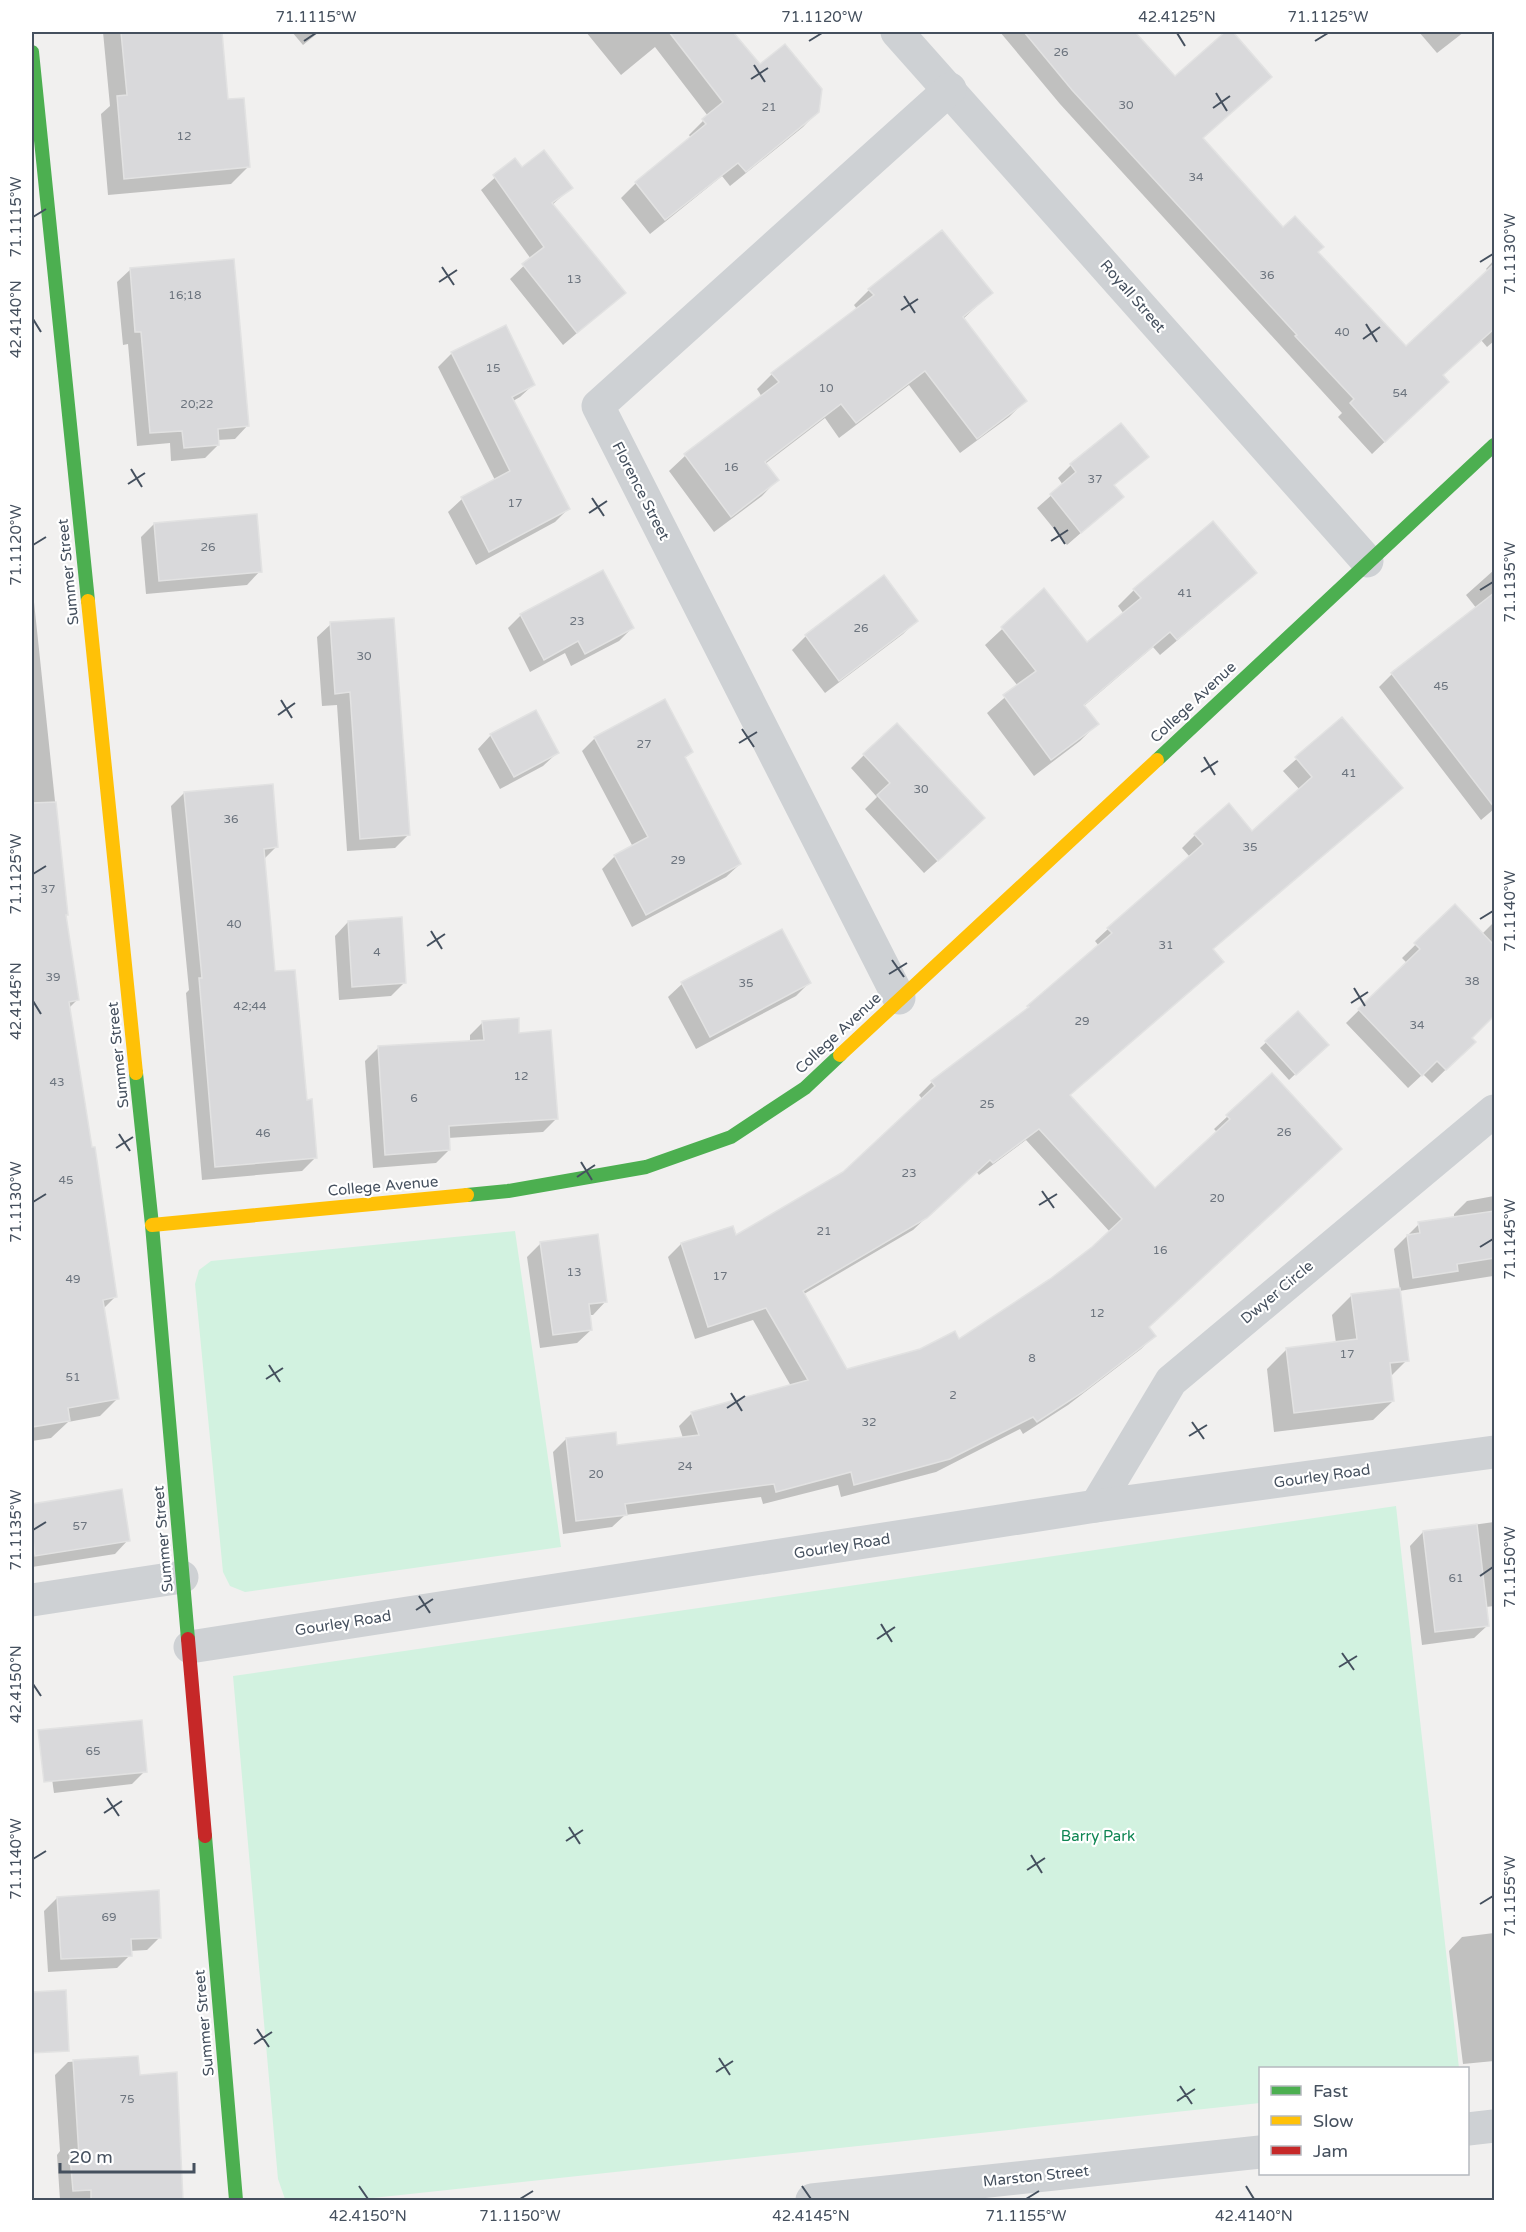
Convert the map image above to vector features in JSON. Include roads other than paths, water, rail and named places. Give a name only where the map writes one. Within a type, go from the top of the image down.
[{"type":"street","name":"Royall Street","points":[[897,32],[1367,561]]},
{"type":"street","name":"Summer Street","points":[[32,52],[152,1224],[236,2200]]},
{"type":"street","name":"Florence Street","points":[[899,998],[598,406],[950,89]]},
{"type":"street","name":"College Avenue","points":[[152,1224],[508,1191],[646,1167],[731,1137],[805,1088],[1367,561],[1494,445]]},
{"type":"street","name":"Dwyer Circle","points":[[1096,1506],[1171,1381],[1494,1111]]},
{"type":"street","name":"Gourley Road","points":[[190,1647],[1096,1506],[1494,1452]]},
{"type":"street","points":[[32,1600],[182,1577]]},
{"type":"street","points":[[1469,2129],[1494,2126]]},
{"type":"street","name":"Marston Street","points":[[812,2200],[1259,2152]]},
{"type":"park label","name":"Barry Park","points":[[1098,1836]]}]
